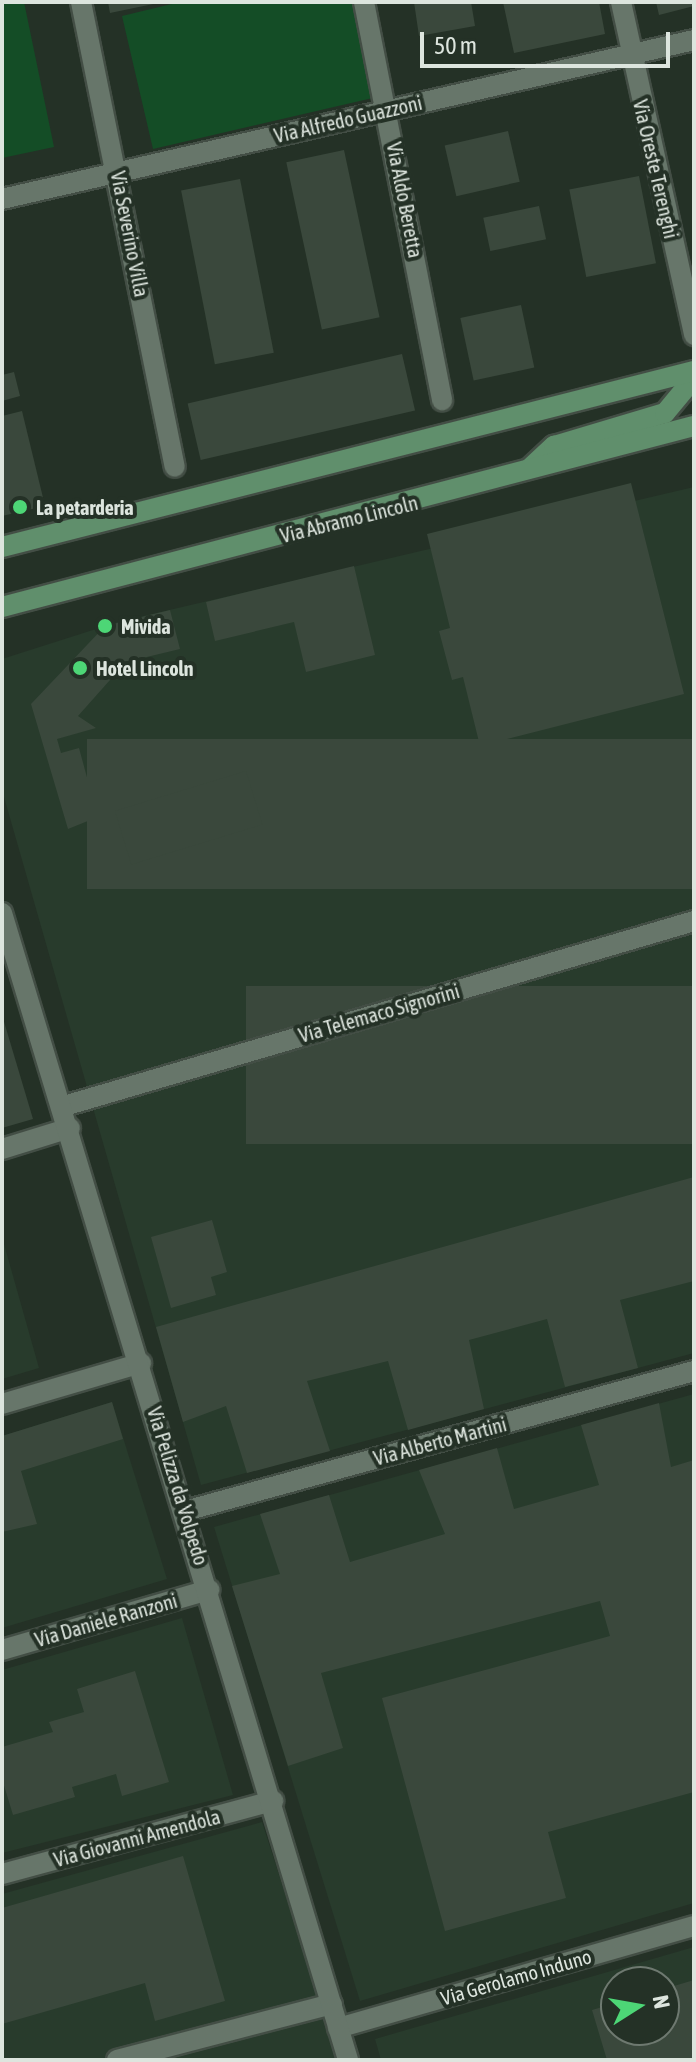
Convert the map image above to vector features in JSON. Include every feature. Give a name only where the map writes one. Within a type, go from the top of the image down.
[{"type":"main road","points":[[2,547],[694,371]]},
{"type":"main road","points":[[524,473],[554,446],[665,413],[694,378]]},
{"type":"main road","name":"Via Abramo Lincoln","points":[[2,607],[524,473],[694,426]]},
{"type":"street","name":"Via Severino Villa","points":[[81,2],[118,172],[175,467]]},
{"type":"street","name":"Via Aldo Beretta","points":[[364,2],[388,110],[442,400]]},
{"type":"street","name":"Via Oreste Terenghi","points":[[621,2],[694,335]]},
{"type":"street","name":"Via Alfredo Guazzoni","points":[[2,199],[694,40]]},
{"type":"street","name":"Via Pelizza da Volpedo","points":[[2,913],[64,1106],[348,2060]]},
{"type":"street","name":"Via Telemaco Signorini","points":[[64,1106],[694,921]]},
{"type":"street","points":[[2,1149],[70,1128]]},
{"type":"street","points":[[2,1404],[141,1363]]},
{"type":"street","name":"Via Alberto Martini","points":[[185,1511],[694,1371]]},
{"type":"street","name":"Via Daniele Ranzoni","points":[[2,1650],[209,1590]]},
{"type":"street","name":"Via Giovanni Amendola","points":[[2,1874],[273,1801]]},
{"type":"street","name":"Via Gerolamo Induno","points":[[338,2028],[694,1926]]},
{"type":"street","points":[[117,2060],[332,2004]]},
{"type":"shaded area","points":[[694,487],[694,1353],[201,1485],[2,790],[2,659],[118,622]]},
{"type":"shaded area","points":[[2,1237],[39,1368],[2,1379]]},
{"type":"shaded area","points":[[694,1394],[694,1903],[360,2001],[214,1527]]},
{"type":"shaded area","points":[[112,1402],[167,1579],[2,1628],[2,1436]]},
{"type":"shaded area","points":[[182,1618],[233,1795],[2,1853],[2,1670]]},
{"type":"shaded area","points":[[262,1822],[339,2060],[2,2060],[2,1894]]},
{"type":"shaded area","points":[[694,1947],[694,2060],[381,2060],[375,2039],[600,1974],[600,2046],[680,2046],[680,1966],[628,1966]]},
{"type":"green space","points":[[2,2],[24,2],[54,147],[2,158]]},
{"type":"green space","points":[[180,2],[355,2],[377,97],[153,149],[122,16]]},
{"type":"building","points":[[108,2],[158,2],[158,3],[110,13]]},
{"type":"building","points":[[414,2],[471,2],[475,26],[419,36]]},
{"type":"building","points":[[503,2],[599,2],[605,34],[514,53]]},
{"type":"building","points":[[656,2],[694,2],[694,6],[659,15]]},
{"type":"building","points":[[508,131],[520,182],[456,196],[445,146]]},
{"type":"building","points":[[344,150],[380,317],[322,330],[286,162]]},
{"type":"building","points":[[639,176],[656,263],[586,277],[569,190]]},
{"type":"building","points":[[240,179],[274,353],[215,364],[181,190]]},
{"type":"building","points":[[539,206],[546,239],[490,251],[483,218]]},
{"type":"building","points":[[521,305],[534,368],[474,380],[460,318]]},
{"type":"building","points":[[402,354],[415,411],[201,460],[188,403]]},
{"type":"building","points":[[14,372],[20,396],[2,401],[2,375]]},
{"type":"building","points":[[22,411],[45,506],[2,516],[2,416]]},
{"type":"building","points":[[631,483],[684,694],[480,746],[463,677],[452,680],[439,631],[450,628],[427,534]]},
{"type":"building","points":[[354,566],[375,655],[306,672],[294,622],[215,641],[206,602]]},
{"type":"building","points":[[170,610],[180,649],[126,662],[78,716],[96,728],[57,739],[61,753],[79,748],[88,781],[106,776],[115,810],[68,829],[31,704],[105,626]]},
{"type":"building","points":[[87,739],[694,739],[694,889],[87,889]]},
{"type":"building","points":[[246,771],[262,825],[131,865],[115,811]]},
{"type":"building","points":[[246,986],[694,986],[694,1144],[246,1144]]},
{"type":"building","points":[[2,1015],[33,1119],[2,1128]]},
{"type":"building","points":[[694,1177],[694,1281],[620,1300],[638,1368],[565,1387],[547,1319],[469,1340],[484,1409],[408,1430],[388,1361],[307,1381],[330,1451],[247,1473],[226,1406],[183,1422],[156,1327]]},
{"type":"building","points":[[212,1220],[227,1272],[211,1277],[216,1295],[171,1308],[151,1237]]},
{"type":"building","points":[[112,1402],[123,1439],[21,1471],[37,1524],[2,1532],[2,1436]]},
{"type":"building","points":[[659,1403],[671,1467],[694,1460],[694,1792],[548,1832],[566,1898],[445,1931],[382,1698],[610,1636],[600,1601],[321,1673],[343,1748],[288,1766],[232,1586],[280,1574],[260,1514],[329,1495],[350,1562],[445,1534],[419,1470],[497,1448],[514,1509],[599,1485],[581,1425]]},
{"type":"building","points":[[135,1671],[169,1782],[122,1796],[116,1774],[72,1787],[75,1797],[13,1815],[2,1779],[2,1747],[53,1732],[49,1722],[84,1712],[77,1689]]},
{"type":"building","points":[[183,1856],[225,2001],[155,2021],[145,1983],[2,2024],[2,1908]]},
{"type":"building","points":[[694,1980],[694,2060],[607,2060],[603,2046],[680,2046],[680,1984]]},
{"type":"building","points":[[600,2008],[600,2037],[592,2010]]},
{"type":"place","name":"La petarderia","points":[[20,507]]},
{"type":"place","name":"Mivida","points":[[105,626]]},
{"type":"place","name":"Hotel Lincoln","points":[[80,668]]}]
